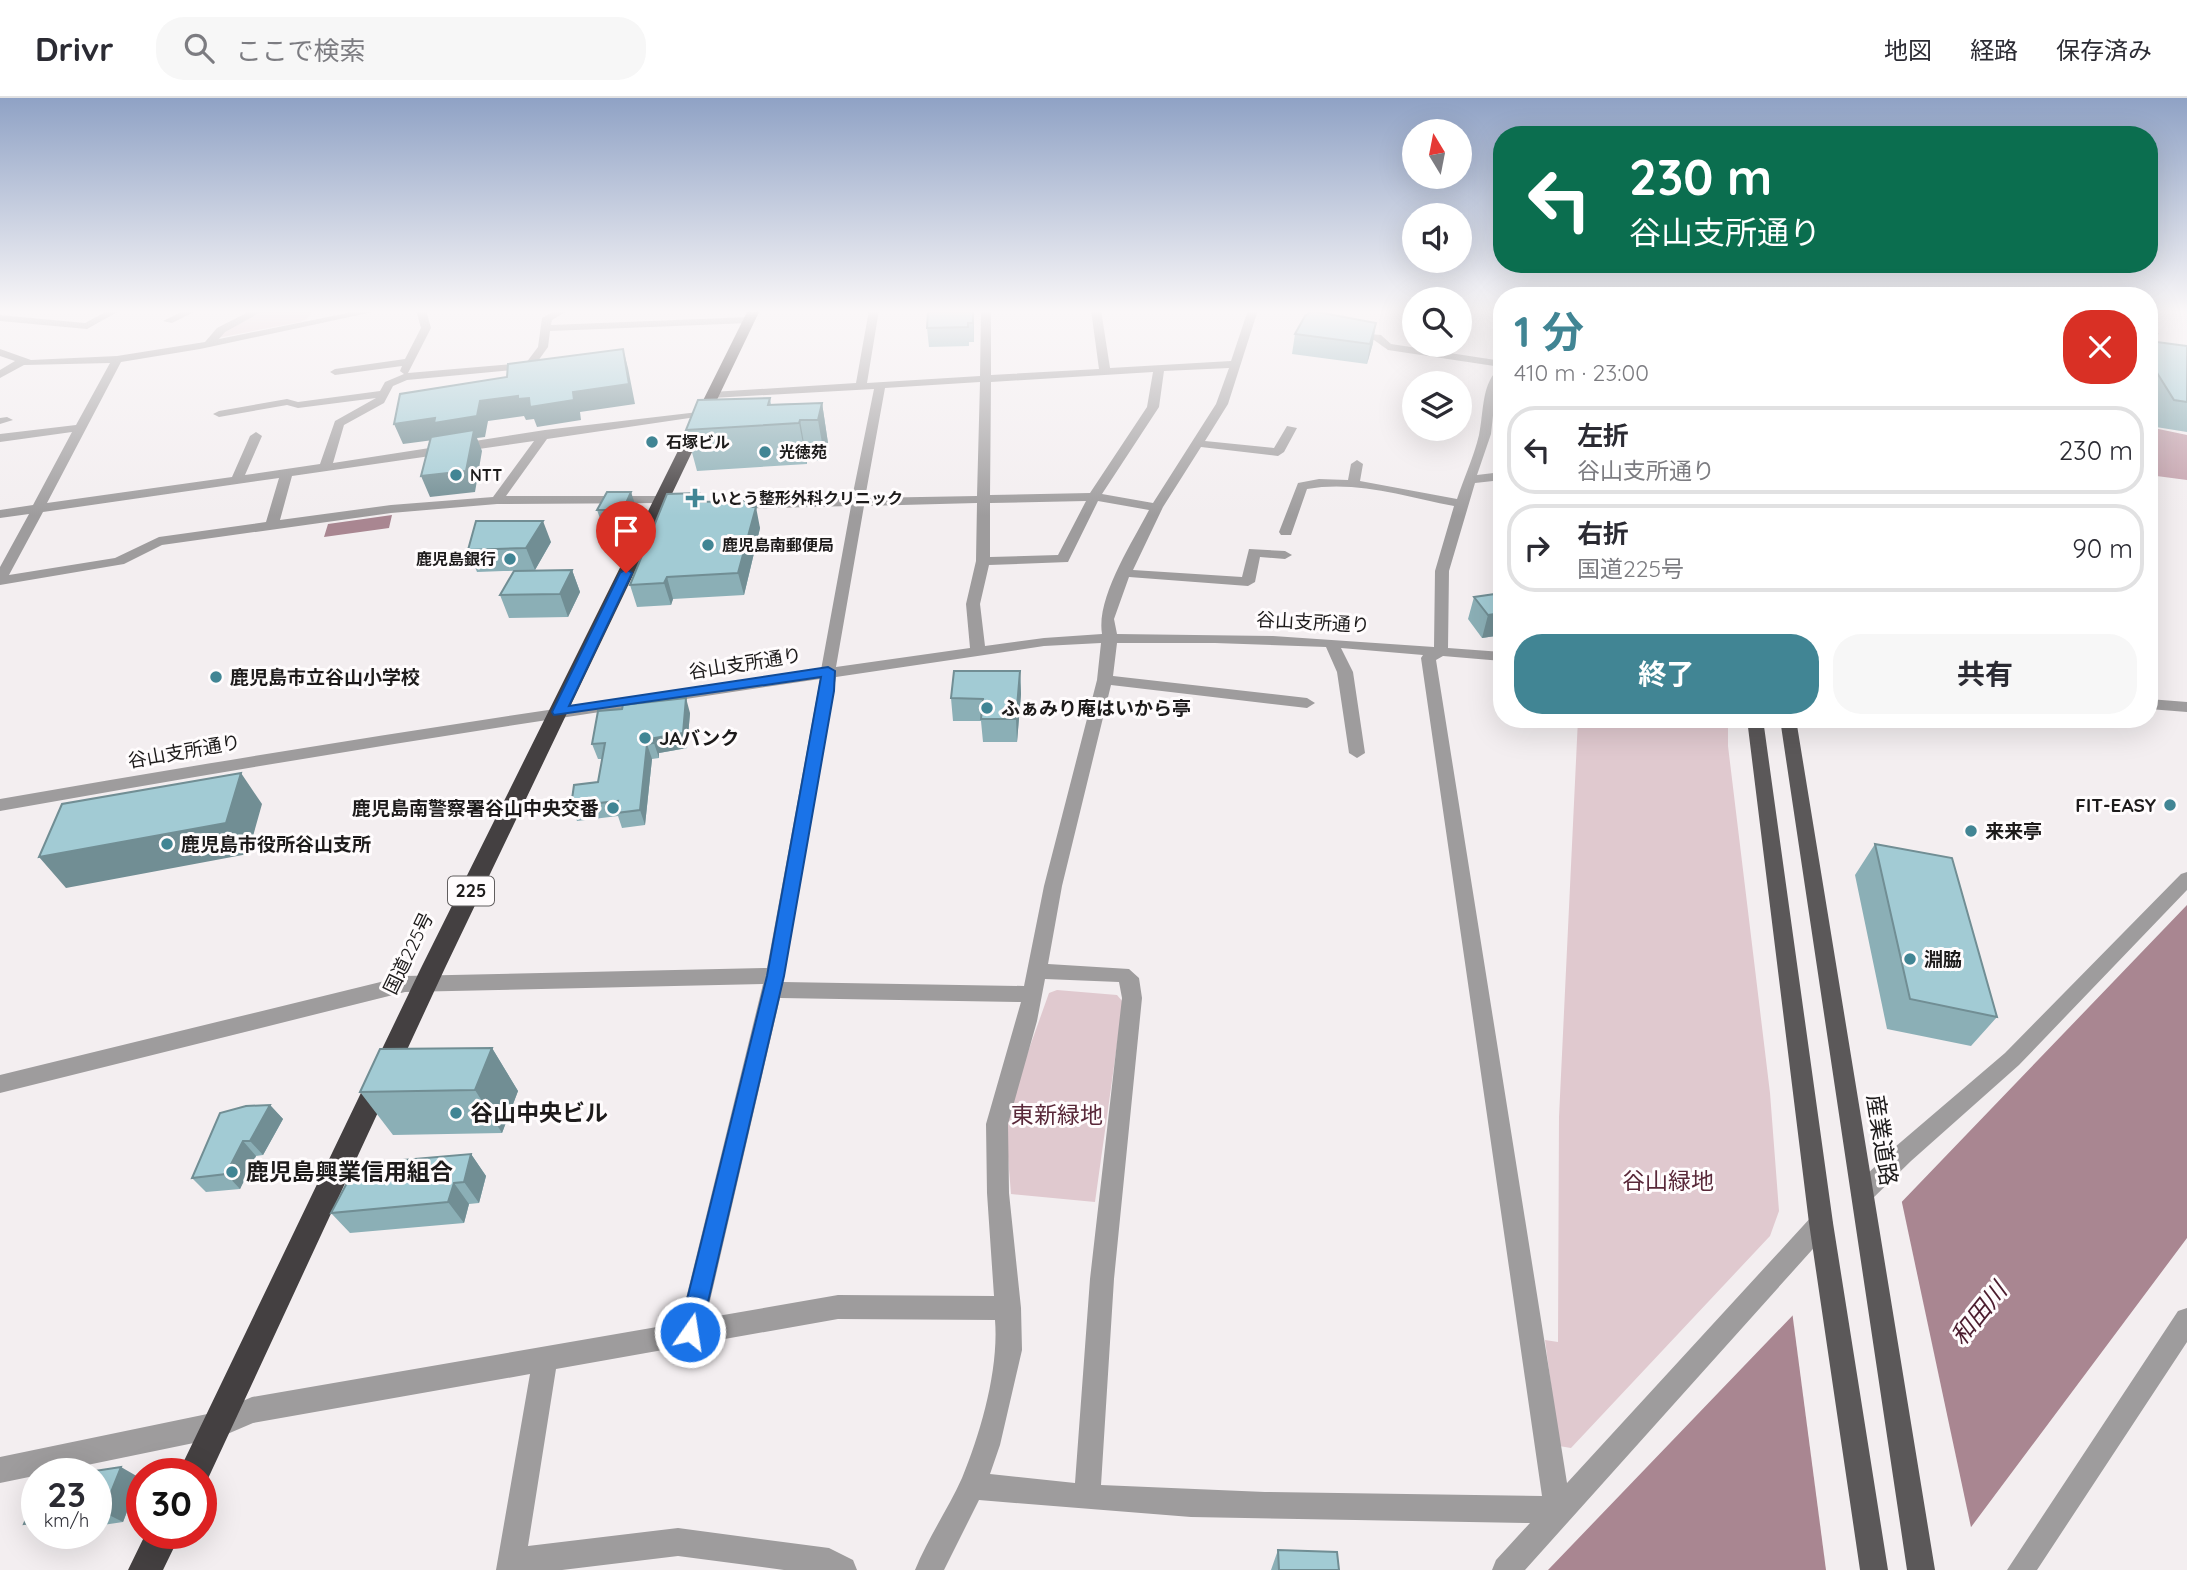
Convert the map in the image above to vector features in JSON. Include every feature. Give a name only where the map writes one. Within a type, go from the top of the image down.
[{"type":"highway","name":"国道225号","points":[[202,1458],[427,982],[664,504],[720,379]]},
{"type":"highway","points":[[145,1570],[156,1549]]},
{"type":"main road","points":[[1756,728],[1821,1223],[1874,1570]]},
{"type":"main road","name":"産業道路","points":[[1789,728],[1921,1570]]},
{"type":"street","points":[[0,580],[106,379]]},
{"type":"street","points":[[326,465],[339,423],[380,401],[389,384],[401,379]]},
{"type":"street","points":[[861,386],[862,379]]},
{"type":"street","points":[[0,514],[545,434],[707,404],[861,386],[976,379]]},
{"type":"street","points":[[978,649],[972,594],[983,561],[986,379]]},
{"type":"street","points":[[983,561],[1063,559],[1094,497],[1153,407],[1157,379]]},
{"type":"street","points":[[929,1570],[972,1486],[987,1445],[1010,1350],[1009,1308],[998,1193],[997,1124],[1036,983],[1054,886],[1105,680],[1110,637],[1107,619],[1124,573],[1157,507],[1222,404],[1231,379]]},
{"type":"street","points":[[690,1332],[774,983],[880,385]]},
{"type":"street","points":[[1493,389],[1489,397],[1485,434],[1442,571],[1441,651],[1428,658],[1558,1510]]},
{"type":"street","points":[[219,414],[287,402],[298,405],[384,394]]},
{"type":"street","points":[[0,438],[79,428]]},
{"type":"street","points":[[1195,443],[1278,452],[1291,428]]},
{"type":"street","points":[[497,500],[545,434]]},
{"type":"street","points":[[238,478],[256,436]]},
{"type":"street","points":[[1353,485],[1357,464]]},
{"type":"street","points":[[272,525],[286,471]]},
{"type":"street","points":[[1470,480],[1493,477]]},
{"type":"street","points":[[1286,532],[1302,486],[1327,481],[1462,504]]},
{"type":"street","points":[[713,505],[1128,496],[1157,507]]},
{"type":"street","points":[[0,580],[119,562],[159,541],[391,509],[497,500],[664,504]]},
{"type":"street","points":[[1124,573],[1248,582],[1254,552],[1285,555]]},
{"type":"street","name":"谷山支所通り","points":[[0,805],[214,767],[978,649],[1110,637],[1204,637],[1493,656]]},
{"type":"street","points":[[1332,645],[1345,673],[1357,753]]},
{"type":"street","points":[[1105,680],[1307,703]]},
{"type":"street","points":[[2158,705],[2187,707]]},
{"type":"street","points":[[1864,1205],[2012,1059],[2187,878]]},
{"type":"street","points":[[0,1084],[405,984],[1036,983],[1122,974],[1129,978],[1132,998],[1102,1279],[1087,1497]]},
{"type":"street","points":[[1506,1570],[1821,1223]]},
{"type":"street","points":[[0,1470],[218,1426],[252,1410],[838,1307],[1009,1308]]},
{"type":"street","points":[[2021,1570],[2187,1320]]},
{"type":"street","points":[[545,1357],[511,1566],[678,1542],[829,1562],[843,1570]]},
{"type":"street","points":[[972,1486],[1087,1497],[1292,1506],[1558,1510]]},
{"type":"green space","name":"谷山緑地","points":[[1578,728],[1728,728],[1770,1093],[1779,1211],[1770,1236],[1571,1448],[1559,1446],[1545,1340],[1558,1342],[1559,1117]]},
{"type":"green space","name":"東新緑地","points":[[1057,990],[1117,995],[1123,1002],[1095,1202],[1011,1194],[1007,1144],[1009,1105],[1049,993]]},
{"type":"shaded area","points":[[2158,429],[2187,435],[2187,480],[2158,476]]},
{"type":"water","points":[[392,515],[389,528],[324,537],[328,524]]},
{"type":"water","name":"和田川","points":[[2187,905],[2187,1238],[1939,1570],[1548,1570]]},
{"type":"pier","points":[[1901,1198],[1972,1532],[1943,1570],[1826,1570],[1792,1311]]},
{"type":"building","points":[[496,379],[628,379],[629,384],[573,392],[574,400],[530,407],[529,398],[518,399],[518,396],[480,401],[477,416],[434,423],[435,418],[394,424],[400,394]]},
{"type":"building","points":[[2161,379],[2187,379],[2187,402],[2174,400]]},
{"type":"building","points":[[770,398],[768,405],[822,403],[818,420],[686,430],[698,400]]},
{"type":"building","points":[[474,430],[466,471],[421,476],[431,437]]},
{"type":"building","points":[[607,492],[631,492],[623,510],[597,510]]},
{"type":"building","name":"鹿児島南郵便局","points":[[699,493],[696,502],[749,501],[748,507],[756,507],[738,573],[667,577],[664,583],[630,585],[667,494]]},
{"type":"building","points":[[476,521],[543,521],[526,548],[468,550]]},
{"type":"building","points":[[572,570],[560,594],[500,595],[514,571]]},
{"type":"building","points":[[1493,594],[1493,614],[1488,615],[1474,597]]},
{"type":"building","points":[[954,671],[1020,671],[1016,719],[981,719],[983,699],[951,698]]},
{"type":"building","points":[[686,698],[683,733],[654,738],[654,743],[647,744],[640,810],[616,813],[618,801],[571,806],[574,785],[598,782],[605,743],[592,744],[598,711],[622,709],[623,705]]},
{"type":"building","points":[[241,773],[226,823],[39,857],[62,804]]},
{"type":"building","points":[[1875,844],[1952,858],[1997,1017],[1910,999]]},
{"type":"building","points":[[492,1048],[475,1090],[360,1092],[380,1049]]},
{"type":"building","points":[[270,1105],[250,1141],[243,1141],[226,1174],[192,1178],[220,1113],[246,1106]]},
{"type":"building","points":[[471,1154],[464,1182],[454,1183],[448,1202],[331,1213],[357,1164]]},
{"type":"building","points":[[121,1467],[112,1490],[112,1468]]},
{"type":"building","points":[[1278,1550],[1337,1552],[1339,1570],[1279,1570]]},
{"type":"place","name":"石塚ビル","points":[[652,442]]},
{"type":"place","name":"光徳苑","points":[[765,452]]},
{"type":"place","name":"NTT","points":[[456,475]]},
{"type":"place","name":"いとう整形外科クリニック","points":[[695,498]]},
{"type":"place","name":"鹿児島南郵便局","points":[[708,545]]},
{"type":"place","name":"鹿児島銀行","points":[[510,559]]},
{"type":"place","name":"鹿児島市立谷山小学校","points":[[216,677]]},
{"type":"place","name":"ふぁみり庵はいから亭","points":[[987,708]]},
{"type":"place","name":"JAバンク","points":[[645,738]]},
{"type":"place","name":"FIT-EASY","points":[[2170,805]]},
{"type":"place","name":"鹿児島南警察署谷山中央交番","points":[[613,808]]},
{"type":"place","name":"来来亭","points":[[1971,831]]},
{"type":"place","name":"鹿児島市役所谷山支所","points":[[167,844]]},
{"type":"place","name":"淵脇","points":[[1910,959]]},
{"type":"place","name":"谷山中央ビル","points":[[456,1113]]},
{"type":"place","name":"鹿児島興業信用組合","points":[[232,1172]]},
{"type":"route","points":[[626,573],[559,712],[828,671],[827,691],[775,976],[690,1332]]}]
